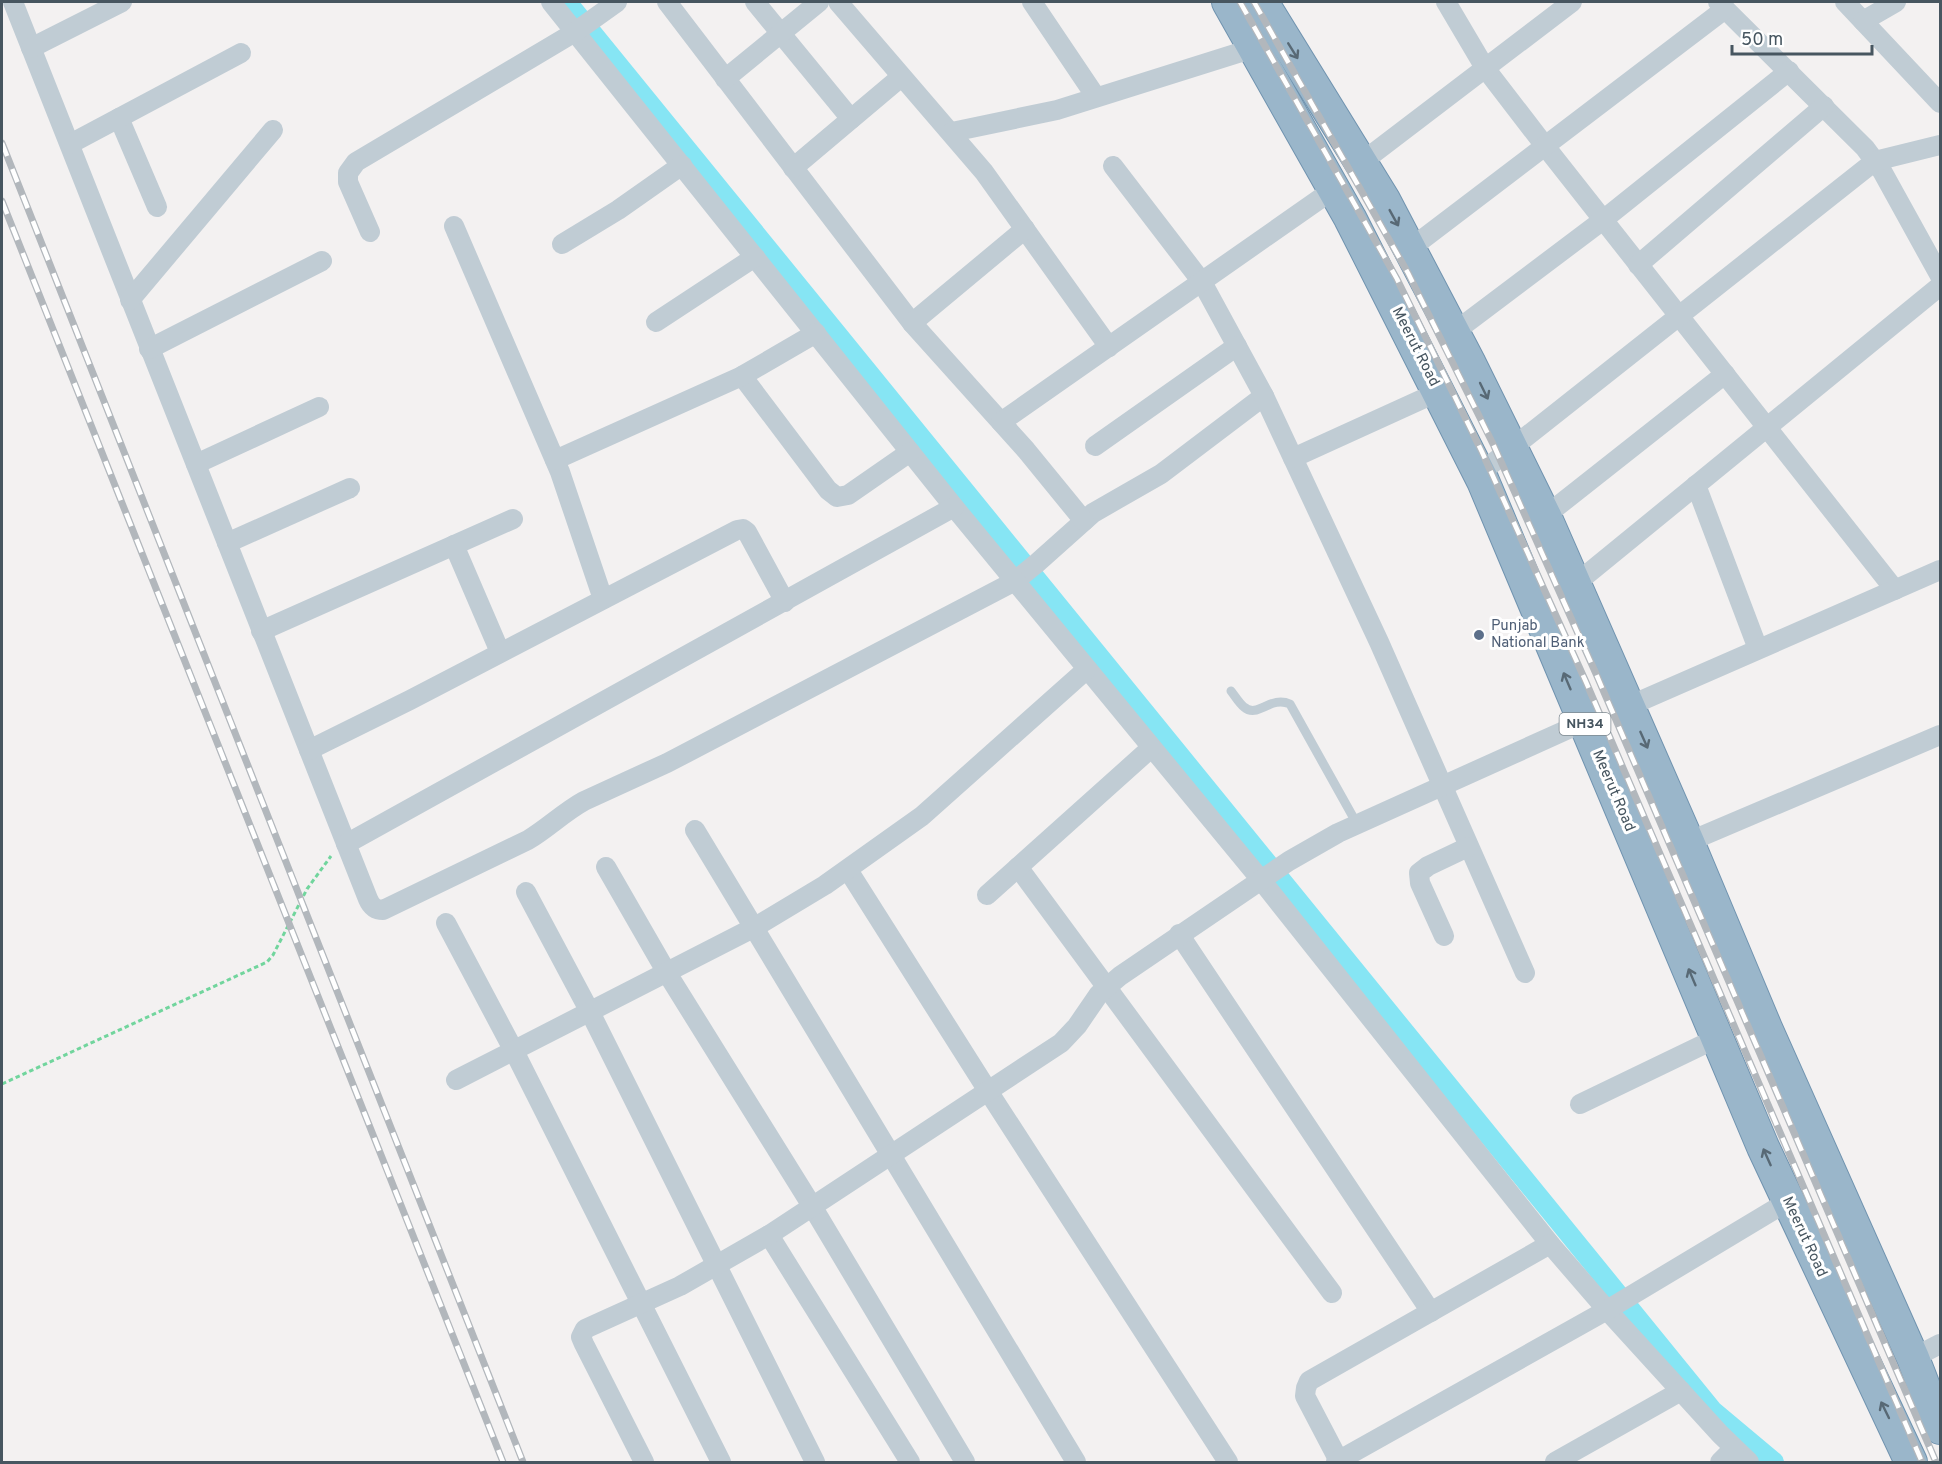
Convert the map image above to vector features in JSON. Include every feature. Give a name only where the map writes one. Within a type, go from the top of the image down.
[{"type":"highway","name":"Meerut Road","points":[[1228,2],[1334,189],[1479,474],[1787,1202],[1911,1462]]},
{"type":"highway","name":"NH34","points":[[1262,2],[1362,162],[1411,248],[1545,516],[1688,842],[1766,1028],[1913,1358],[1941,1428]]},
{"type":"street","points":[[13,2],[346,843],[371,905],[378,910],[383,910],[528,840],[584,801],[667,763],[1026,573],[1084,521],[1106,505],[1161,474],[1264,396]]},
{"type":"street","points":[[32,48],[122,2]]},
{"type":"street","points":[[551,2],[580,28],[682,165],[954,507],[1026,573],[1087,669],[1151,748],[1265,878],[1550,1244],[1610,1308],[1681,1391],[1749,1462]]},
{"type":"street","points":[[668,2],[912,323],[1001,422],[1084,521]]},
{"type":"street","points":[[754,2],[851,119]]},
{"type":"street","points":[[725,79],[819,2]]},
{"type":"street","points":[[838,2],[901,77],[952,132],[1003,197],[1109,347]]},
{"type":"street","points":[[1032,2],[1096,98]]},
{"type":"street","points":[[1446,2],[1485,68],[1895,590]]},
{"type":"street","points":[[1362,162],[1572,2]]},
{"type":"street","points":[[1845,2],[1941,103]]},
{"type":"street","points":[[1863,21],[1896,2]]},
{"type":"street","points":[[370,232],[348,182],[348,173],[356,162],[580,28],[613,4]]},
{"type":"street","points":[[1411,248],[1545,146],[1721,5],[1865,148],[1875,161],[1941,276]]},
{"type":"street","points":[[952,132],[1024,118],[1096,98],[1254,48]]},
{"type":"street","points":[[70,144],[241,53]]},
{"type":"street","points":[[1453,333],[1603,220],[1789,71]]},
{"type":"street","points":[[793,168],[901,77]]},
{"type":"street","points":[[1638,265],[1824,106]]},
{"type":"street","points":[[119,118],[157,207]]},
{"type":"street","points":[[130,300],[273,130]]},
{"type":"street","points":[[1479,474],[1875,161],[1941,145]]},
{"type":"street","points":[[562,244],[618,210],[682,165]]},
{"type":"street","points":[[1113,166],[1202,282],[1264,396],[1379,642],[1525,973]]},
{"type":"street","points":[[1001,422],[1334,189]]},
{"type":"street","points":[[454,226],[555,460],[603,599]]},
{"type":"street","points":[[912,323],[1026,229]]},
{"type":"street","points":[[656,322],[755,257]]},
{"type":"street","points":[[150,349],[322,261]]},
{"type":"street","points":[[1574,585],[1941,286]]},
{"type":"street","points":[[555,460],[742,376],[816,333]]},
{"type":"street","points":[[1095,446],[1237,346]]},
{"type":"street","points":[[1545,516],[1725,374]]},
{"type":"street","points":[[742,376],[828,490],[837,497],[848,495],[910,452]]},
{"type":"street","points":[[1293,459],[1438,392]]},
{"type":"street","points":[[196,464],[319,407]]},
{"type":"street","points":[[1696,485],[1758,649]]},
{"type":"street","points":[[227,543],[350,488]]},
{"type":"street","points":[[346,843],[954,507]]},
{"type":"street","points":[[261,631],[513,519]]},
{"type":"street","points":[[309,750],[411,700],[729,534],[743,529],[750,537],[785,602]]},
{"type":"street","points":[[454,545],[500,652]]},
{"type":"street","points":[[1629,706],[1941,570]]},
{"type":"street","points":[[456,1080],[755,927],[848,870],[922,816],[1087,669]]},
{"type":"street","points":[[644,1462],[581,1337],[585,1329],[680,1286],[769,1235],[1061,1043],[1071,1034],[1106,986],[1289,861],[1357,824],[1584,722]]},
{"type":"street","points":[[1688,842],[1941,735]]},
{"type":"street","points":[[987,895],[1151,748]]},
{"type":"street","points":[[695,830],[1076,1462]]},
{"type":"street","points":[[1444,936],[1420,883],[1419,873],[1428,866],[1468,847]]},
{"type":"street","points":[[606,867],[667,973],[812,1206],[965,1462]]},
{"type":"street","points":[[1018,867],[1332,1293]]},
{"type":"street","points":[[848,870],[1228,1462]]},
{"type":"street","points":[[526,892],[590,1012],[815,1462]]},
{"type":"street","points":[[446,923],[514,1051],[721,1462]]},
{"type":"street","points":[[1179,934],[1431,1312]]},
{"type":"street","points":[[1580,1104],[1717,1038]]},
{"type":"street","points":[[1550,1244],[1310,1381],[1305,1396],[1338,1462],[1610,1308],[1787,1202]]},
{"type":"street","points":[[769,1235],[910,1462]]},
{"type":"street","points":[[1913,1358],[1941,1344]]},
{"type":"street","points":[[1555,1462],[1681,1391]]},
{"type":"street","points":[[1720,1462],[1734,1448]]},
{"type":"lane","points":[[1231,691],[1244,707],[1251,711],[1275,701],[1290,704],[1357,824]]},
{"type":"path","points":[[2,1084],[267,962],[273,955],[315,875],[334,852],[346,843]]},
{"type":"waterway","points":[[567,2],[1713,1411],[1774,1462]]},
{"type":"railway","points":[[1240,2],[1397,279],[1482,452],[1586,682],[1922,1462]]},
{"type":"railway","points":[[1254,2],[1408,273],[1494,446],[1597,676],[1936,1462]]},
{"type":"railway","points":[[2,143],[523,1462]]},
{"type":"railway","points":[[2,201],[503,1462]]},
{"type":"place","name":"Punjab National Bank","points":[[1479,635]]}]
